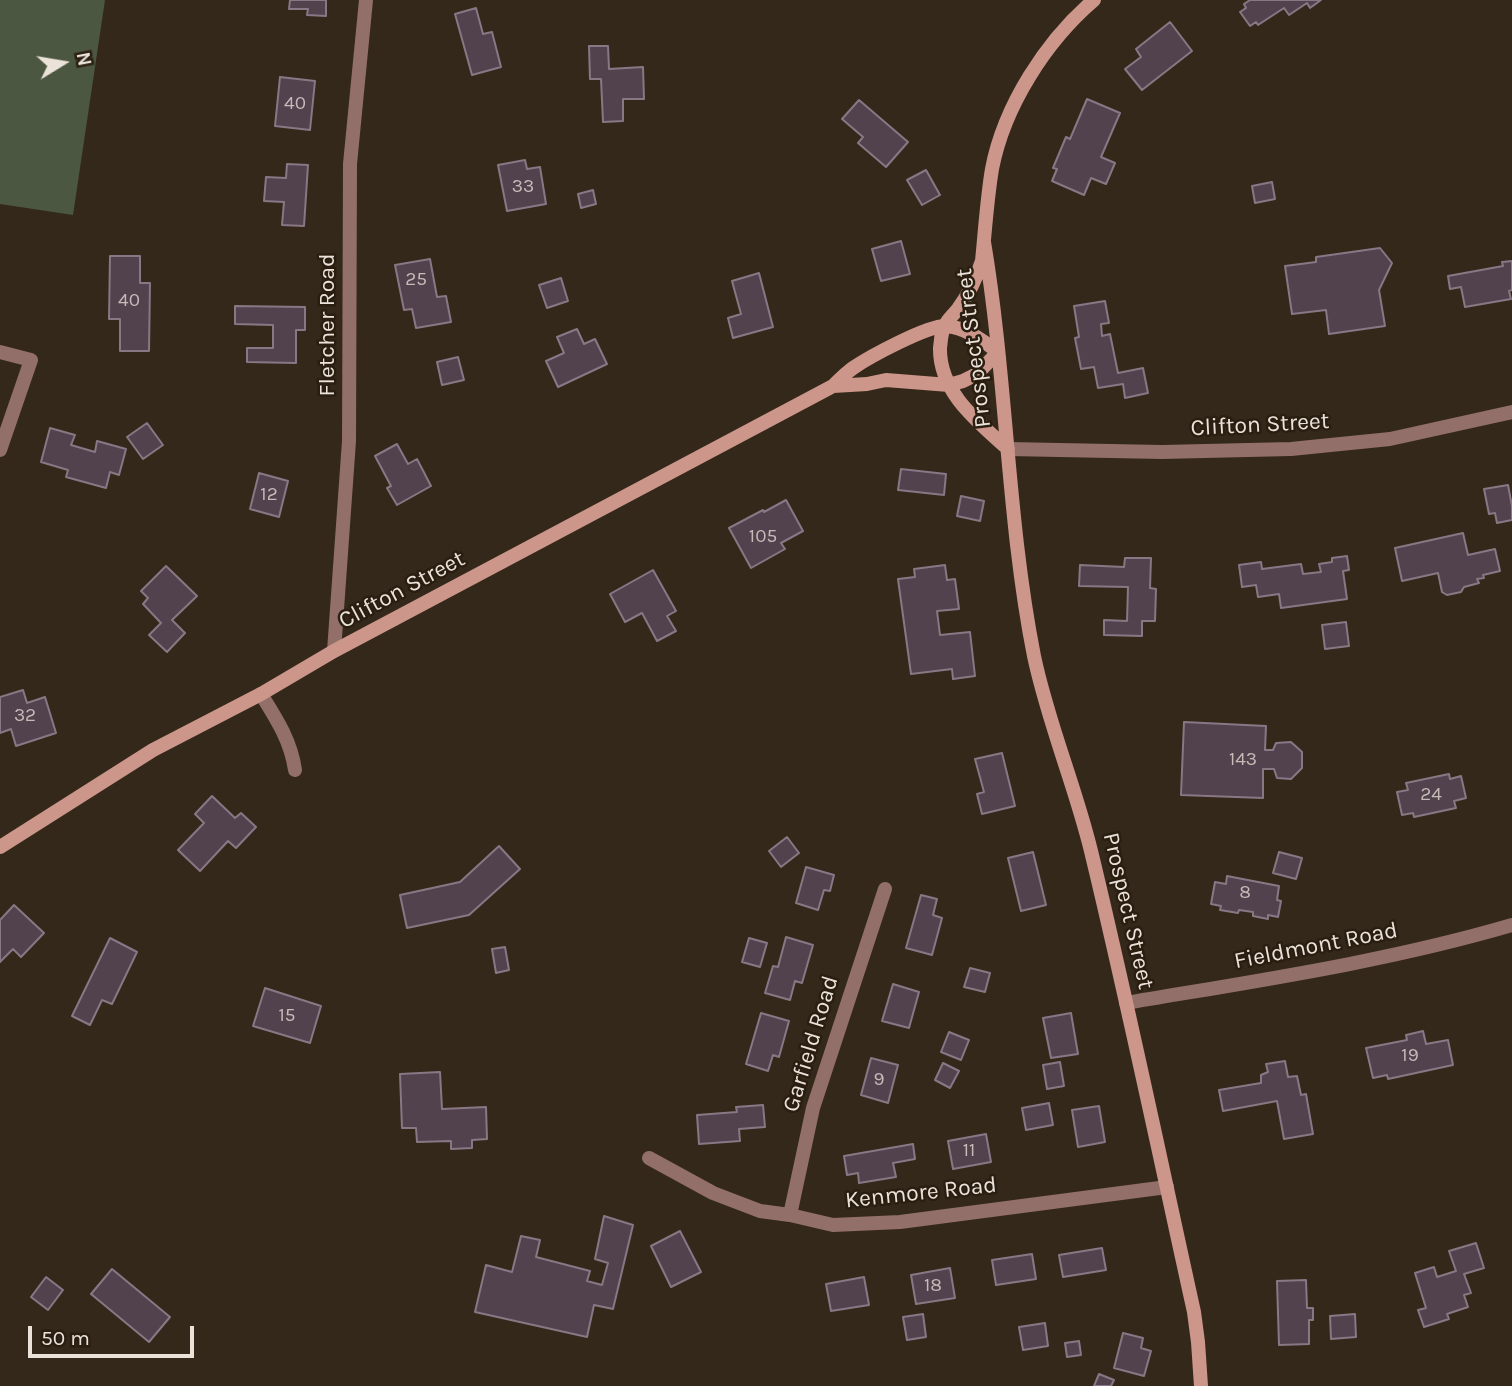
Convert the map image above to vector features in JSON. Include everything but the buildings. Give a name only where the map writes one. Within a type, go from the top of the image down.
[{"type":"main road","name":"Prospect Street","points":[[1008,449],[969,412],[949,385],[942,369],[941,339],[944,326],[970,291],[982,261],[993,167],[1016,101],[1046,51],[1094,0]]},
{"type":"main road","name":"Prospect Street","points":[[984,242],[1022,575],[1034,656],[1090,849],[1126,1003],[1194,1312],[1201,1386]]},
{"type":"main road","name":"Clifton Street","points":[[0,848],[153,750],[833,386],[852,368],[870,358],[912,336],[944,326]]},
{"type":"main road","points":[[944,326],[972,334],[998,352]]},
{"type":"main road","name":"Clifton Street","points":[[833,386],[886,380],[949,385],[977,374],[998,352]]},
{"type":"street","name":"Fletcher Road","points":[[334,651],[349,441],[350,164],[366,0]]},
{"type":"street","points":[[0,352],[31,360],[0,450]]},
{"type":"street","name":"Clifton Street","points":[[1008,449],[1162,452],[1291,449],[1390,439],[1512,412]]},
{"type":"street","points":[[261,694],[282,729],[295,770]]},
{"type":"street","name":"Garfield Road","points":[[790,1215],[813,1108],[885,889]]},
{"type":"street","name":"Fieldmont Road","points":[[1126,1003],[1374,959],[1512,925]]},
{"type":"street","name":"Kenmore Road","points":[[649,1158],[713,1194],[760,1212],[790,1215],[833,1225],[900,1222],[1167,1187]]},
{"type":"green space","points":[[0,0],[105,0],[73,215],[0,204]]}]
